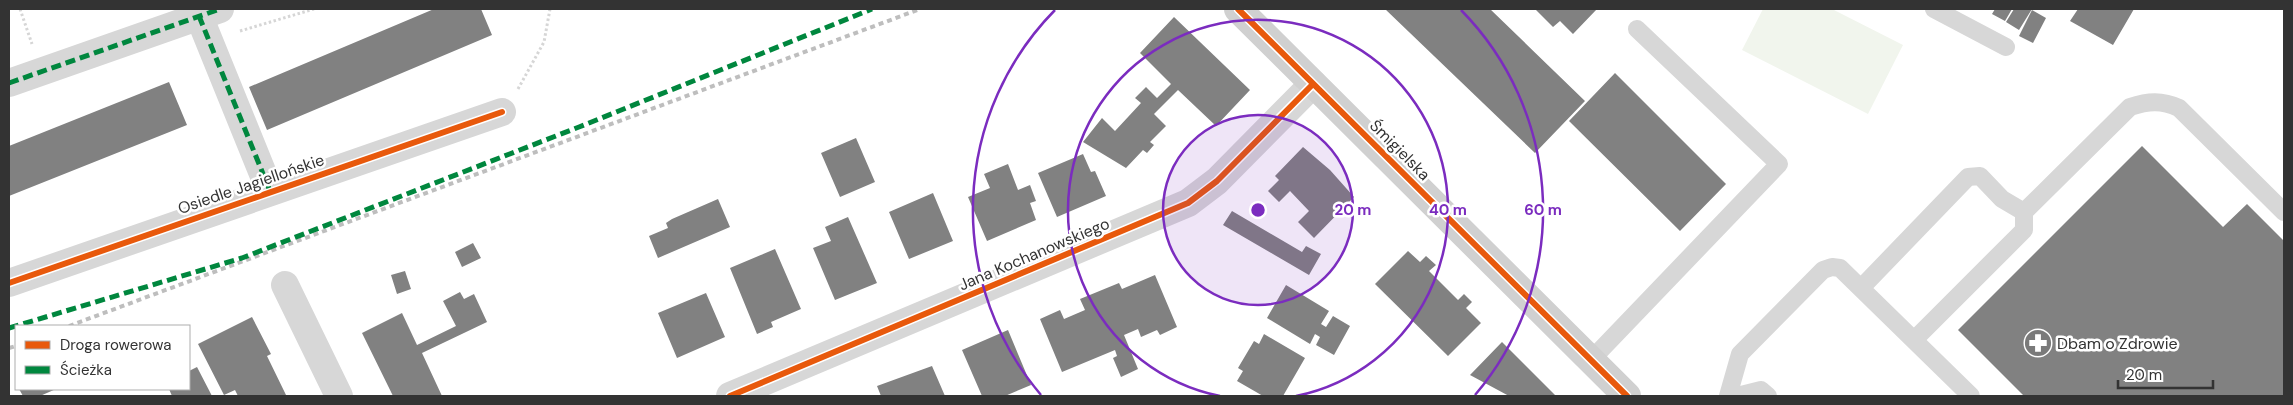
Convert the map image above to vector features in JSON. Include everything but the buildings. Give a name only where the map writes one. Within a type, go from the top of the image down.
[{"type":"street","name":"Śmigielska","points":[[1238,9],[1627,396]]},
{"type":"street","name":"Osiedle Jagiellońskie","points":[[9,83],[210,13],[270,192]]},
{"type":"street","name":"Jana Kochanowskiego","points":[[730,396],[1188,203],[1217,181],[1313,84]]},
{"type":"street","name":"Osiedle Jagiellońskie","points":[[9,283],[502,112]]},
{"type":"street","points":[[285,285],[339,396]]},
{"type":"lane","points":[[1934,9],[2006,47]]},
{"type":"lane","points":[[1591,360],[1779,164],[1638,29]]},
{"type":"lane","points":[[1914,340],[2024,230],[2024,212],[2130,107],[2156,101],[2168,103],[2179,108],[2284,212]]},
{"type":"lane","points":[[1861,288],[1968,177],[1980,176],[2002,199],[2024,212]]},
{"type":"lane","points":[[1728,396],[1740,354],[1823,270],[1832,267],[1840,268],[1971,396]]},
{"type":"lane","points":[[1737,396],[1761,390],[1768,396]]},
{"type":"path","points":[[20,9],[42,71]]},
{"type":"path","points":[[502,112],[526,79],[544,42],[550,9]]},
{"type":"shaded area","points":[[1763,9],[1832,9],[1903,45],[1868,114],[1742,50]]},
{"type":"railway","points":[[72,325],[920,9]]},
{"type":"railway","points":[[9,348],[15,346]]},
{"type":"marked path","points":[[9,83],[220,9]]},
{"type":"marked path","points":[[19,325],[242,258],[579,127],[872,9]]},
{"type":"marked path","points":[[199,16],[270,191]]},
{"type":"marked path","points":[[9,328],[15,326]]},
{"type":"cycle path","points":[[1238,9],[1627,396]]},
{"type":"cycle path","points":[[730,396],[1188,203],[1217,181],[1313,84]]},
{"type":"cycle path","points":[[9,283],[502,112]]},
{"type":"place","name":"Dbam o Zdrowie","points":[[2038,343]]}]
